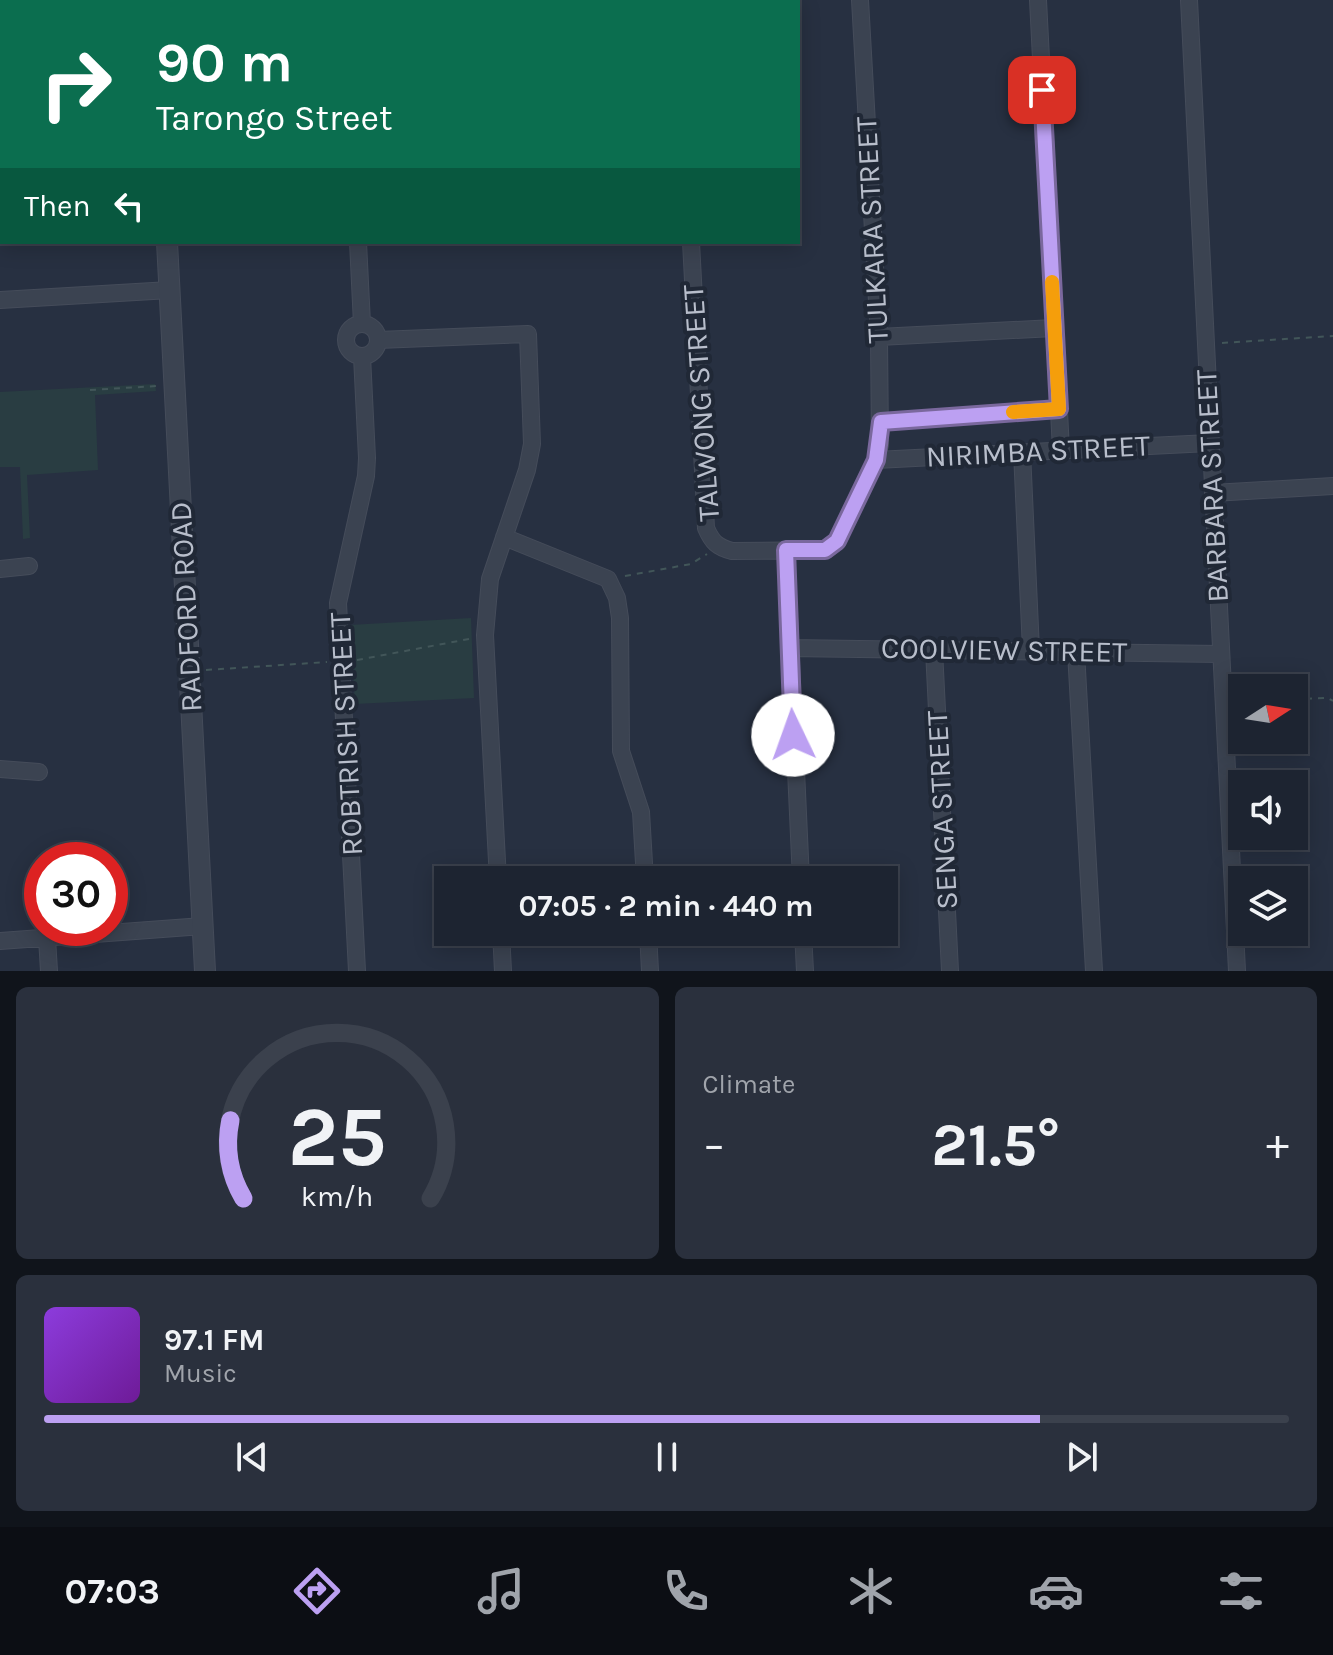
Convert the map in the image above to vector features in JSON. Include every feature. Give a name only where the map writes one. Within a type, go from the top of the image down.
[{"type":"street","name":"TULKARA STREET","points":[[860,0],[879,337],[881,422],[876,460]]},
{"type":"street","points":[[1038,0],[1061,450]]},
{"type":"street","name":"BARBARA STREET","points":[[1189,0],[1237,971]]},
{"type":"street","name":"RADFORD ROAD","points":[[167,244],[205,971]]},
{"type":"street","points":[[358,244],[362,324]]},
{"type":"street","name":"TALWONG STREET","points":[[691,244],[706,528],[711,539],[725,549]]},
{"type":"street","points":[[0,300],[170,290]]},
{"type":"street","points":[[362,324],[373,328],[378,340],[373,351],[362,356],[351,351],[346,339],[351,328],[362,324]]},
{"type":"street","points":[[879,337],[1054,328]]},
{"type":"street","points":[[378,340],[528,334],[532,444],[527,470],[490,579],[485,635],[497,866]]},
{"type":"street","name":"ROBTRISH STREET","points":[[357,971],[338,603],[366,476],[362,356]]},
{"type":"street","name":"NIRIMBA STREET","points":[[881,422],[1059,409]]},
{"type":"street","name":"NIRIMBA STREET","points":[[876,460],[1209,443]]},
{"type":"street","points":[[1022,452],[1031,650]]},
{"type":"street","points":[[725,549],[825,550],[837,541],[876,460]]},
{"type":"street","points":[[1213,493],[1333,486]]},
{"type":"street","points":[[504,537],[608,579],[617,598],[620,618],[621,751],[641,812],[644,866]]},
{"type":"street","points":[[786,550],[800,866]]},
{"type":"street","points":[[0,569],[29,566]]},
{"type":"street","name":"COOLVIEW STREET","points":[[789,648],[1220,654]]},
{"type":"street","name":"SENGA STREET","points":[[934,650],[950,971]]},
{"type":"street","points":[[1076,652],[1094,971]]},
{"type":"street","points":[[0,769],[39,772]]},
{"type":"street","points":[[128,932],[203,926]]},
{"type":"street","points":[[0,941],[24,939]]},
{"type":"street","points":[[47,946],[49,971]]},
{"type":"street","points":[[502,946],[503,971]]},
{"type":"street","points":[[649,946],[650,971]]},
{"type":"street","points":[[804,946],[805,971]]},
{"type":"path","points":[[1205,344],[1333,336]]},
{"type":"path","points":[[90,390],[158,386]]},
{"type":"path","points":[[608,579],[691,564],[725,549]]},
{"type":"path","points":[[348,661],[485,635]]},
{"type":"path","points":[[206,670],[333,662]]},
{"type":"path","points":[[1308,699],[1328,698],[1333,701]]},
{"type":"green space","points":[[155,384],[156,391],[95,395],[98,470],[27,475],[30,538],[23,539],[20,467],[0,467],[0,392]]},
{"type":"green space","points":[[471,618],[474,698],[355,704],[350,625]]},
{"type":"slow traffic","points":[[1013,412],[1059,409],[1052,282]]},
{"type":"route","points":[[793,735],[786,550],[825,550],[837,541],[876,460],[881,422],[1059,409],[1042,90]]}]
